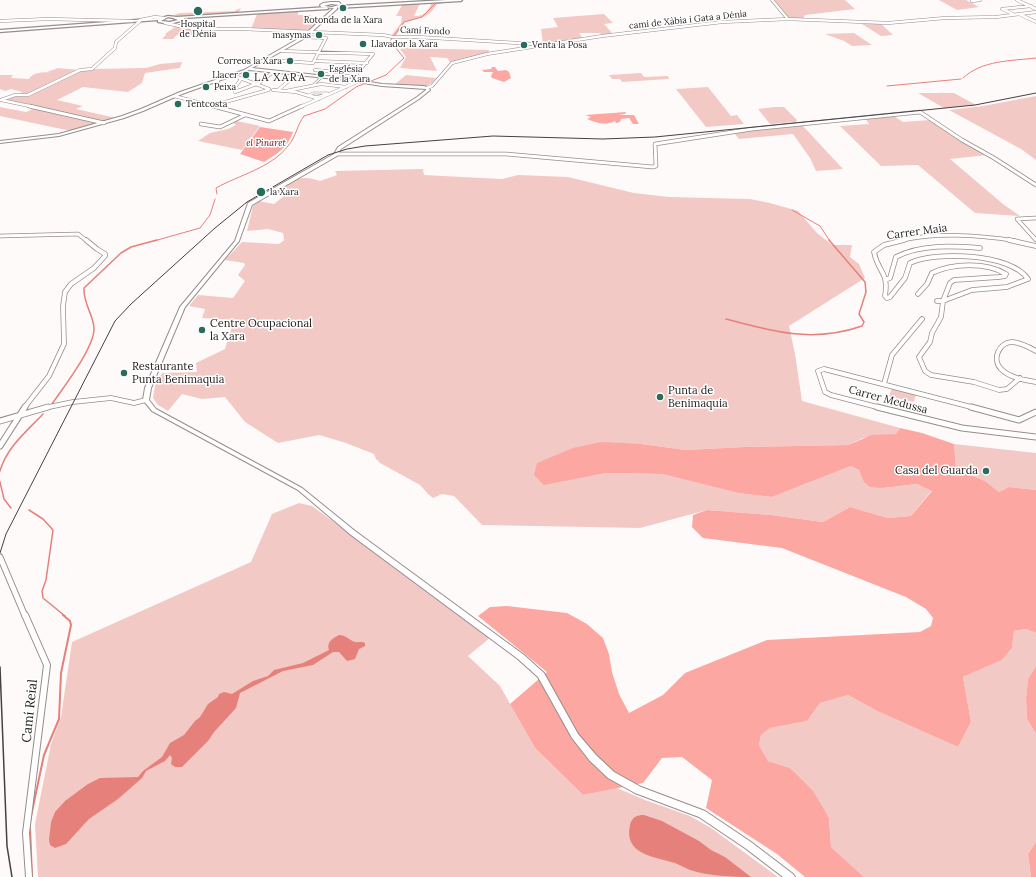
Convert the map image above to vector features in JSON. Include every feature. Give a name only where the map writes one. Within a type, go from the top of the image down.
[{"type":"main road","points":[[321,6],[325,3],[336,3],[339,6]]},
{"type":"main road","points":[[321,6],[330,9]]},
{"type":"main road","points":[[0,142],[51,136],[104,123],[134,114],[174,96],[250,69],[310,33],[330,9],[339,6]]},
{"type":"main road","points":[[250,69],[351,79],[374,84],[427,88],[428,90],[423,95],[338,149],[336,154],[250,204],[238,241],[183,306],[148,388],[146,400],[154,410],[300,489],[353,533],[526,661],[538,671],[545,681],[584,748],[610,775],[638,790],[702,814],[748,845],[790,877]]},
{"type":"street","points":[[339,6],[346,7],[462,0]]},
{"type":"street","points":[[772,0],[788,19]]},
{"type":"street","points":[[972,1],[980,0]]},
{"type":"street","points":[[1017,0],[1031,6],[1036,10]]},
{"type":"street","points":[[309,10],[321,6]]},
{"type":"street","points":[[1014,15],[1002,9],[1031,6]]},
{"type":"street","points":[[165,23],[187,18],[330,9]]},
{"type":"street","name":"camí de Xàbia i Gata a Dénia","points":[[427,88],[432,86],[452,63],[487,54],[540,45],[722,22],[788,19],[888,23],[1014,15],[1036,10]]},
{"type":"street","points":[[1019,14],[1036,22]]},
{"type":"street","points":[[0,21],[48,19],[135,21],[154,17],[171,26],[175,20]]},
{"type":"street","points":[[0,30],[175,20]]},
{"type":"street","points":[[104,123],[1,100],[15,95],[28,95],[80,70],[92,69],[115,48],[116,42],[140,21]]},
{"type":"street","name":"Camí Fondo","points":[[171,26],[208,30],[238,29],[383,35],[394,37],[418,37],[540,45]]},
{"type":"street","points":[[304,37],[326,38],[314,62],[315,70],[311,75]]},
{"type":"street","points":[[281,51],[373,54],[357,74],[351,79]]},
{"type":"street","points":[[347,68],[353,53]]},
{"type":"street","points":[[265,60],[367,62]]},
{"type":"street","points":[[331,72],[337,62]]},
{"type":"street","points":[[333,68],[362,68]]},
{"type":"street","points":[[315,70],[357,74]]},
{"type":"street","points":[[235,92],[259,83],[273,72]]},
{"type":"street","points":[[278,90],[297,74]]},
{"type":"street","points":[[232,75],[273,90],[296,90],[323,84],[346,86]]},
{"type":"street","points":[[314,84],[322,76]]},
{"type":"street","points":[[236,86],[241,79]]},
{"type":"street","points":[[216,90],[218,80]]},
{"type":"street","points":[[174,96],[269,121],[359,81]]},
{"type":"street","points":[[211,106],[268,89]]},
{"type":"street","points":[[296,90],[319,98],[328,93],[313,93],[309,95],[319,98]]},
{"type":"street","points":[[336,154],[506,154],[653,167],[656,166],[654,144],[721,135],[752,129],[920,112],[962,140],[994,158],[1036,185]]},
{"type":"street","points":[[201,124],[220,127],[245,115]]},
{"type":"street","points":[[1036,218],[1017,219],[1036,240]]},
{"type":"street","points":[[0,236],[78,234],[85,237],[96,250],[105,254],[105,256],[94,268],[71,284],[65,292],[63,306],[64,341],[62,350],[49,376],[18,416],[0,446]]},
{"type":"street","name":"Carrer Maia","points":[[887,279],[876,261],[874,252],[878,248],[891,244],[939,237],[979,236],[1018,241],[1036,246]]},
{"type":"street","points":[[937,301],[972,290],[1009,286],[1028,278],[1015,269],[994,260],[952,257],[921,259],[912,262],[905,278],[888,298],[885,296],[887,279],[890,278],[896,257],[903,253],[930,248],[980,248]]},
{"type":"street","points":[[918,294],[927,284],[932,273],[940,269],[961,267],[993,268],[1002,270],[1006,274],[999,277],[954,280],[950,283],[943,300],[941,317],[932,333],[930,342],[919,356],[920,363],[926,372],[933,376],[974,382],[1001,390],[1010,388],[1020,378]]},
{"type":"street","name":"Carrer Medussa","points":[[884,384],[892,355],[922,319]]},
{"type":"street","points":[[1036,351],[1014,342],[1004,343],[999,348],[996,357],[998,366],[1004,372],[1036,382]]},
{"type":"street","name":"Carrer Medussa","points":[[1036,412],[1023,419],[1014,419],[824,369],[818,371],[825,392],[831,395],[962,428],[1036,437]]},
{"type":"street","points":[[0,420],[73,402],[116,398],[134,402],[146,400]]},
{"type":"street","name":"Camí Reial","points":[[0,557],[6,574],[47,665],[26,833],[29,877]]},
{"type":"shaded area","points":[[466,0],[437,4],[427,15],[405,22],[395,37],[391,36],[401,23],[402,16],[396,16],[402,5],[420,3],[414,16],[420,16],[425,13],[432,2]]},
{"type":"shaded area","points":[[773,0],[845,0],[855,9],[805,15],[803,19],[789,18]]},
{"type":"shaded area","points":[[939,0],[966,0],[979,7],[957,10]]},
{"type":"shaded area","points":[[241,8],[238,14],[179,17],[174,15],[180,13],[234,11]]},
{"type":"shaded area","points":[[298,11],[298,15],[311,15],[309,20],[320,20],[309,32],[251,29],[257,14]]},
{"type":"shaded area","points":[[604,14],[613,23],[604,24],[614,35],[603,36],[600,33],[579,33],[583,39],[543,44],[541,29],[558,27],[553,18]]},
{"type":"shaded area","points":[[862,24],[881,24],[893,35],[881,36]]},
{"type":"shaded area","points":[[175,27],[200,30],[195,35],[177,35],[173,39],[162,39],[166,35],[165,34]]},
{"type":"shaded area","points":[[854,33],[872,45],[852,46],[844,41],[825,34]]},
{"type":"shaded area","points":[[400,49],[489,50],[489,54],[451,63],[447,58],[430,57],[437,71],[400,68],[406,57]]},
{"type":"shaded area","points":[[182,62],[180,68],[145,73],[142,83],[128,92],[83,87],[57,100],[83,106],[76,109],[116,118],[71,131],[0,116],[0,107],[26,112],[35,108],[3,100],[15,95],[25,97],[79,71],[93,69],[146,68],[160,64]]},
{"type":"shaded area","points":[[58,68],[79,70],[27,95],[20,94],[22,92],[11,89],[5,91],[0,89],[0,75],[13,75],[11,78],[29,79],[40,73],[56,73],[47,72]]},
{"type":"shaded area","points":[[641,73],[644,77],[668,76],[669,79],[622,82],[620,79],[612,79],[609,75]]},
{"type":"shaded area","points":[[406,75],[436,78],[427,86],[394,85]]},
{"type":"shaded area","points":[[708,87],[731,116],[737,115],[744,124],[706,127],[676,89]]},
{"type":"shaded area","points":[[918,93],[954,93],[976,105],[944,108]]},
{"type":"shaded area","points":[[1036,96],[1036,160],[1021,149],[949,110],[983,106]]},
{"type":"shaded area","points":[[784,107],[797,120],[796,122],[770,124],[758,109]]},
{"type":"shaded area","points":[[892,115],[903,122],[930,120],[987,155],[950,159],[1003,204],[1020,216],[975,213],[918,165],[881,166],[840,126],[869,124],[865,118]]},
{"type":"shaded area","points":[[237,121],[260,126],[242,150],[198,141],[210,133],[228,129],[236,125],[232,122]]},
{"type":"shaded area","points":[[802,125],[843,169],[816,171],[810,158],[793,134],[739,139],[734,133]]},
{"type":"shaded area","points":[[423,169],[424,175],[502,179],[518,175],[568,177],[634,193],[669,197],[750,199],[770,203],[798,211],[817,233],[832,245],[852,245],[850,257],[859,264],[865,278],[789,326],[802,401],[900,428],[896,434],[863,438],[848,445],[744,447],[686,450],[641,444],[544,484],[606,473],[662,474],[738,493],[772,497],[851,466],[859,470],[861,474],[883,488],[917,484],[932,490],[911,516],[888,518],[850,507],[823,522],[771,515],[707,510],[640,528],[482,525],[454,496],[442,494],[433,498],[420,485],[380,463],[374,454],[346,443],[319,435],[278,443],[245,422],[225,397],[202,399],[182,394],[168,411],[158,405],[153,398],[155,386],[162,373],[197,372],[196,363],[225,349],[234,320],[202,318],[205,309],[189,306],[198,295],[233,298],[245,281],[238,275],[245,265],[244,263],[225,260],[242,242],[279,244],[284,240],[283,233],[268,229],[247,231],[253,206],[259,201],[274,204],[284,196],[272,193],[300,178],[320,181],[337,175],[335,171]]},
{"type":"shaded area","points":[[892,388],[916,394],[914,402],[889,396]]},
{"type":"shaded area","points":[[954,444],[1036,453],[1036,490],[1009,487],[999,492],[985,481],[956,469]]},
{"type":"shaded area","points":[[299,503],[312,506],[491,637],[468,656],[500,686],[535,748],[583,795],[617,788],[690,816],[711,828],[778,877],[38,877],[35,824],[51,744],[61,717],[72,642],[251,562],[272,514]]},
{"type":"shaded area","points":[[1026,629],[1036,633],[1036,666],[1028,679],[1026,698],[1027,719],[1036,734],[1036,842],[1028,854],[1031,877],[864,877],[831,847],[829,818],[790,768],[768,761],[759,745],[761,735],[770,728],[807,721],[820,703],[848,695],[877,711],[958,747],[971,722],[963,677],[1002,660],[1012,648],[1014,631]]},
{"type":"shaded area","points":[[339,635],[355,642],[365,643],[365,646],[359,649],[355,659],[347,661],[339,652],[333,652],[313,665],[283,671],[240,693],[236,708],[214,732],[208,741],[182,767],[175,767],[171,764],[172,758],[170,755],[165,761],[146,771],[142,778],[118,799],[89,819],[66,844],[55,848],[50,845],[49,840],[51,822],[55,812],[65,801],[88,784],[100,778],[138,777],[143,771],[162,757],[170,743],[184,735],[200,717],[208,704],[218,697],[219,694],[224,692],[232,694],[253,681],[268,676],[274,670],[303,663],[329,650],[329,643],[332,639]]},
{"type":"shaded area","points":[[644,815],[662,821],[699,841],[711,850],[725,857],[751,877],[705,874],[651,856],[636,849],[631,843],[629,835],[630,825],[633,818]]},
{"type":"green space","points":[[492,67],[495,67],[498,71],[506,70],[509,72],[511,78],[504,82],[492,78],[491,76],[493,72],[484,72],[482,70],[491,69]]},
{"type":"green space","points":[[626,112],[625,114],[618,115],[634,115],[639,124],[633,124],[629,118],[621,119],[620,122],[616,123],[615,121],[608,123],[594,122],[587,119],[591,117],[585,115]]},
{"type":"green space","name":"el Pinaret","points":[[260,127],[293,132],[285,146],[278,153],[264,162],[240,154]]},
{"type":"green space","points":[[900,428],[922,433],[954,444],[956,469],[985,481],[999,492],[1009,487],[1036,490],[1036,633],[1026,629],[1014,631],[1012,648],[1002,660],[963,677],[971,722],[958,747],[877,711],[848,695],[820,703],[807,721],[770,728],[761,735],[759,745],[768,761],[790,768],[813,791],[829,818],[831,847],[864,877],[805,877],[777,854],[706,808],[712,780],[682,757],[662,758],[643,783],[583,795],[535,748],[510,704],[547,672],[478,616],[490,607],[507,606],[567,613],[587,624],[603,638],[609,654],[612,672],[619,694],[629,713],[663,695],[685,673],[767,640],[920,632],[931,626],[933,618],[926,609],[906,597],[782,548],[703,538],[692,527],[693,515],[707,510],[771,515],[823,522],[850,507],[888,518],[911,516],[932,491],[917,484],[883,488],[870,487],[864,482],[859,470],[851,466],[772,497],[738,493],[662,474],[606,473],[544,485],[534,475],[537,463],[573,448],[601,442],[641,444],[686,450],[744,447],[848,445],[872,435],[896,434]]},
{"type":"green space","points":[[1036,666],[1036,734],[1027,719],[1026,698],[1028,679]]},
{"type":"green space","points":[[1036,842],[1036,877],[1031,877],[1028,854]]},
{"type":"waterway","points":[[217,194],[216,188],[264,166],[281,154],[291,142],[304,116],[325,109],[356,87],[386,75],[404,58],[390,41],[404,22],[422,17],[436,3],[451,2]]},
{"type":"waterway","points":[[963,78],[979,68],[997,62],[1036,58]]},
{"type":"waterway","points":[[887,86],[961,79]]},
{"type":"waterway","points":[[154,241],[200,228],[210,215],[215,199]]},
{"type":"waterway","points":[[792,210],[820,226],[830,241]]},
{"type":"waterway","points":[[52,404],[84,357],[93,337],[94,324],[85,299],[84,288],[121,253],[131,247],[157,240]]},
{"type":"waterway","points":[[726,319],[761,328],[794,334],[810,335],[827,334],[862,326],[864,322],[859,314],[866,292],[865,282],[829,240]]},
{"type":"waterway","points":[[0,471],[3,462],[12,447],[43,414]]},
{"type":"waterway","points":[[0,482],[4,499],[11,508]]},
{"type":"waterway","points":[[29,510],[43,519],[53,530],[46,580],[42,591],[43,598],[65,616]]},
{"type":"waterway","points":[[30,821],[44,755],[59,719],[61,673],[71,625],[70,621],[63,615]]},
{"type":"waterway","points":[[30,827],[32,877]]},
{"type":"tram line","points":[[0,553],[6,534],[115,321],[131,304],[215,228],[247,202],[328,155],[347,149],[365,146],[493,136],[603,139],[655,137],[975,105],[1036,93]]},
{"type":"tram line","points":[[0,667],[7,846],[12,877]]},
{"type":"place","name":"Rotonda de la Xara","points":[[343,8]]},
{"type":"place","name":"Hospital de Dénia","points":[[198,11]]},
{"type":"place","name":"masymas","points":[[319,35]]},
{"type":"place","name":"Llavador la Xara","points":[[363,44]]},
{"type":"place","name":"Venta la Posa","points":[[524,45]]},
{"type":"place","name":"Correos la Xara","points":[[290,61]]},
{"type":"place","name":"Església de la Xara","points":[[321,74]]},
{"type":"place","name":"Llacer","points":[[246,75]]},
{"type":"place","name":"Peixa","points":[[206,87]]},
{"type":"place","name":"Tentcosta","points":[[178,104]]},
{"type":"place","name":"la Xara","points":[[261,192]]},
{"type":"place","name":"Centre Ocupacional la Xara","points":[[202,330]]},
{"type":"place","name":"Restaurante Punta Benimaquia","points":[[124,373]]},
{"type":"place","name":"Punta de Benimaquia","points":[[660,397]]},
{"type":"place","name":"Casa del Guarda","points":[[986,471]]},
{"type":"district","name":"LA XARA","points":[[280,78]]}]
